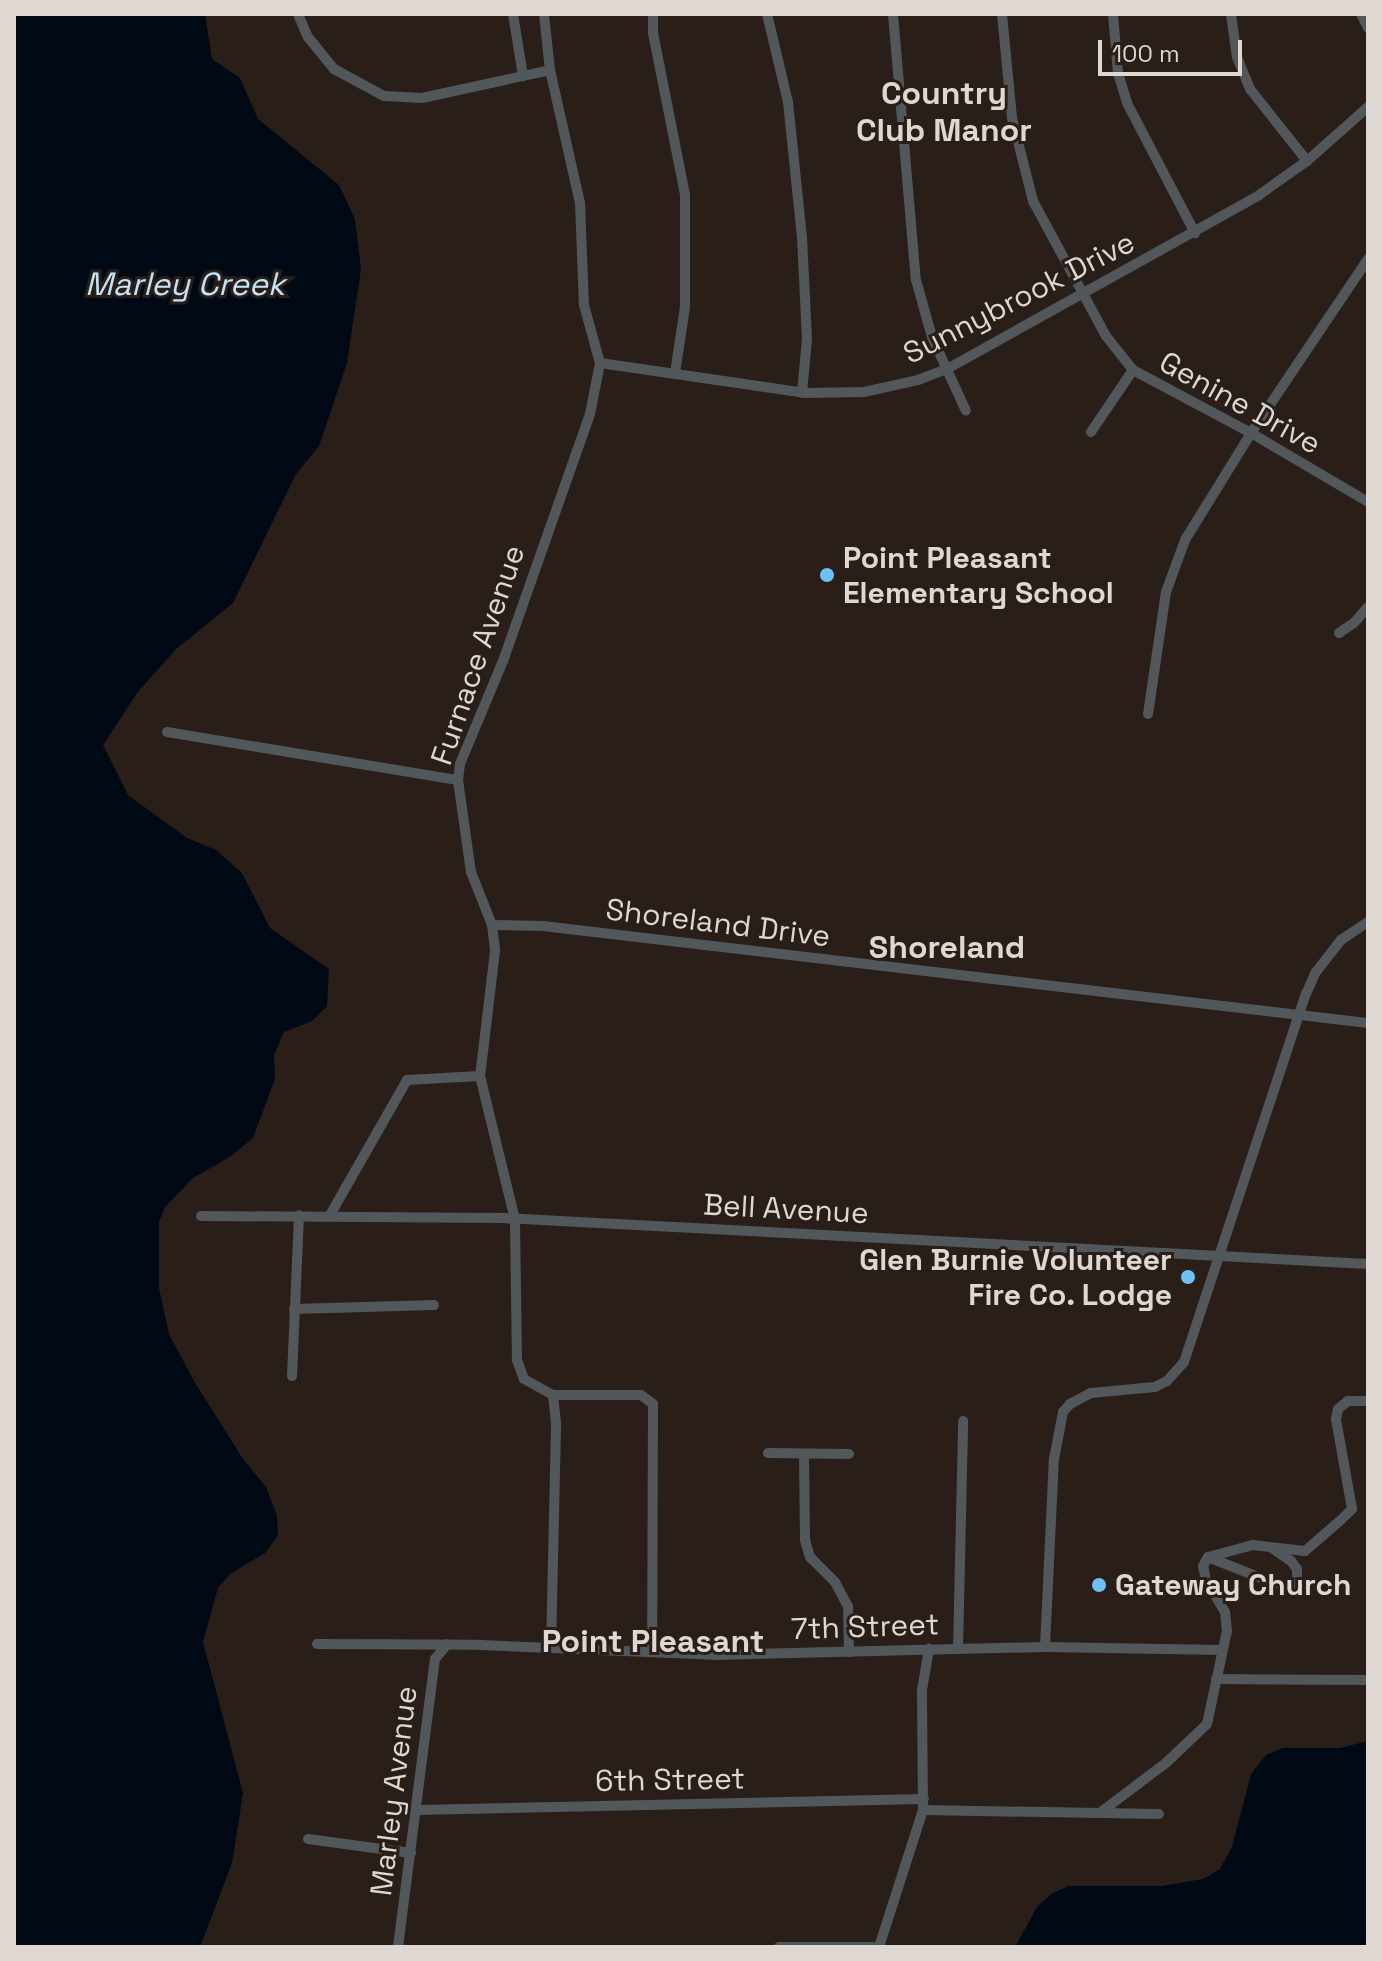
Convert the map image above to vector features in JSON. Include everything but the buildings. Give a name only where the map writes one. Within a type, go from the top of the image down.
[{"type":"street","points":[[298,14],[308,37],[334,69],[384,96],[422,98],[550,70]]},
{"type":"street","points":[[513,14],[523,76]]},
{"type":"street","name":"Furnace Avenue","points":[[544,14],[550,70],[580,203],[580,276],[600,363],[590,414],[503,661],[460,764],[458,780],[471,872],[492,925],[495,951],[480,1076],[515,1220],[519,1370],[524,1379],[553,1395]]},
{"type":"street","points":[[653,14],[686,211],[685,307],[675,373]]},
{"type":"street","points":[[767,14],[788,102],[802,237],[807,339],[802,393]]},
{"type":"street","points":[[893,14],[916,280],[932,337],[966,411]]},
{"type":"street","name":"Genine Drive","points":[[1002,14],[1020,161],[1033,201],[1106,336],[1133,370],[1251,433],[1368,502]]},
{"type":"street","points":[[1113,14],[1118,73],[1127,103],[1195,233]]},
{"type":"street","points":[[1231,14],[1237,57],[1250,89],[1307,161]]},
{"type":"street","points":[[1361,14],[1368,28]]},
{"type":"street","name":"Sunnybrook Drive","points":[[600,363],[802,393],[864,392],[918,380],[947,369],[1259,195],[1307,161],[1368,107]]},
{"type":"street","points":[[1148,714],[1166,592],[1185,540],[1251,433],[1368,259]]},
{"type":"street","points":[[1091,432],[1133,370]]},
{"type":"street","points":[[1339,633],[1354,623],[1368,607]]},
{"type":"street","points":[[167,732],[458,780]]},
{"type":"street","points":[[1045,1647],[1054,1459],[1063,1412],[1070,1404],[1091,1393],[1142,1391],[1167,1381],[1189,1349],[1298,1016],[1326,958],[1341,940],[1368,922]]},
{"type":"street","name":"Shoreland Drive","points":[[492,925],[543,926],[1368,1023]]},
{"type":"street","points":[[330,1215],[407,1080],[480,1076]]},
{"type":"street","points":[[292,1376],[299,1215]]},
{"type":"street","name":"Bell Avenue","points":[[201,1216],[330,1215],[515,1220],[1368,1264]]},
{"type":"street","points":[[294,1309],[434,1305]]},
{"type":"street","points":[[551,1648],[556,1423],[553,1395],[641,1395],[653,1404],[652,1652]]},
{"type":"street","points":[[1101,1812],[1197,1736],[1207,1724],[1227,1631],[1225,1612],[1206,1580],[1203,1566],[1208,1557],[1227,1550],[1270,1546],[1305,1551],[1343,1518],[1352,1509],[1336,1419],[1338,1409],[1348,1401],[1368,1401]]},
{"type":"street","points":[[958,1649],[963,1421]]},
{"type":"street","points":[[768,1453],[849,1454]]},
{"type":"street","points":[[804,1455],[805,1540],[810,1557],[835,1582],[848,1606],[849,1652]]},
{"type":"street","points":[[1208,1557],[1271,1582],[1290,1586],[1297,1582],[1297,1569],[1291,1561],[1270,1546]]},
{"type":"street","name":"7th Street","points":[[317,1644],[447,1644],[652,1652],[849,1652],[1045,1647],[1222,1650]]},
{"type":"street","name":"Marley Avenue","points":[[398,1947],[435,1659],[447,1644]]},
{"type":"street","points":[[779,1947],[876,1947],[923,1804],[922,1690],[929,1649]]},
{"type":"street","points":[[1216,1679],[1368,1680]]},
{"type":"street","name":"6th Street","points":[[416,1810],[923,1804],[1159,1814]]},
{"type":"street","points":[[308,1839],[411,1853]]},
{"type":"water","name":"Marley Creek","points":[[14,14],[205,14],[212,59],[240,78],[258,119],[339,185],[355,219],[361,269],[347,363],[319,446],[296,474],[233,603],[175,650],[137,693],[103,745],[128,795],[187,838],[216,850],[242,873],[270,928],[329,969],[327,1006],[312,1021],[284,1032],[274,1055],[275,1079],[253,1138],[231,1156],[193,1178],[165,1207],[159,1222],[159,1288],[169,1334],[194,1381],[243,1459],[266,1487],[277,1515],[278,1536],[265,1553],[230,1574],[218,1588],[203,1642],[243,1793],[232,1863],[200,1947],[14,1947]]},
{"type":"water","points":[[1368,1741],[1368,1947],[1015,1947],[1037,1907],[1051,1894],[1068,1886],[1162,1886],[1203,1879],[1220,1869],[1232,1847],[1251,1774],[1266,1755],[1283,1748],[1340,1748]]},
{"type":"place","name":"Point Pleasant Elementary School","points":[[827,575]]},
{"type":"place","name":"Glen Burnie Volunteer Fire Co. Lodge","points":[[1188,1277]]},
{"type":"place","name":"Gateway Church","points":[[1099,1585]]},
{"type":"district","name":"Country Club Manor","points":[[944,112]]},
{"type":"district","name":"Shoreland","points":[[947,947]]},
{"type":"district","name":"Point Pleasant","points":[[653,1641]]}]
